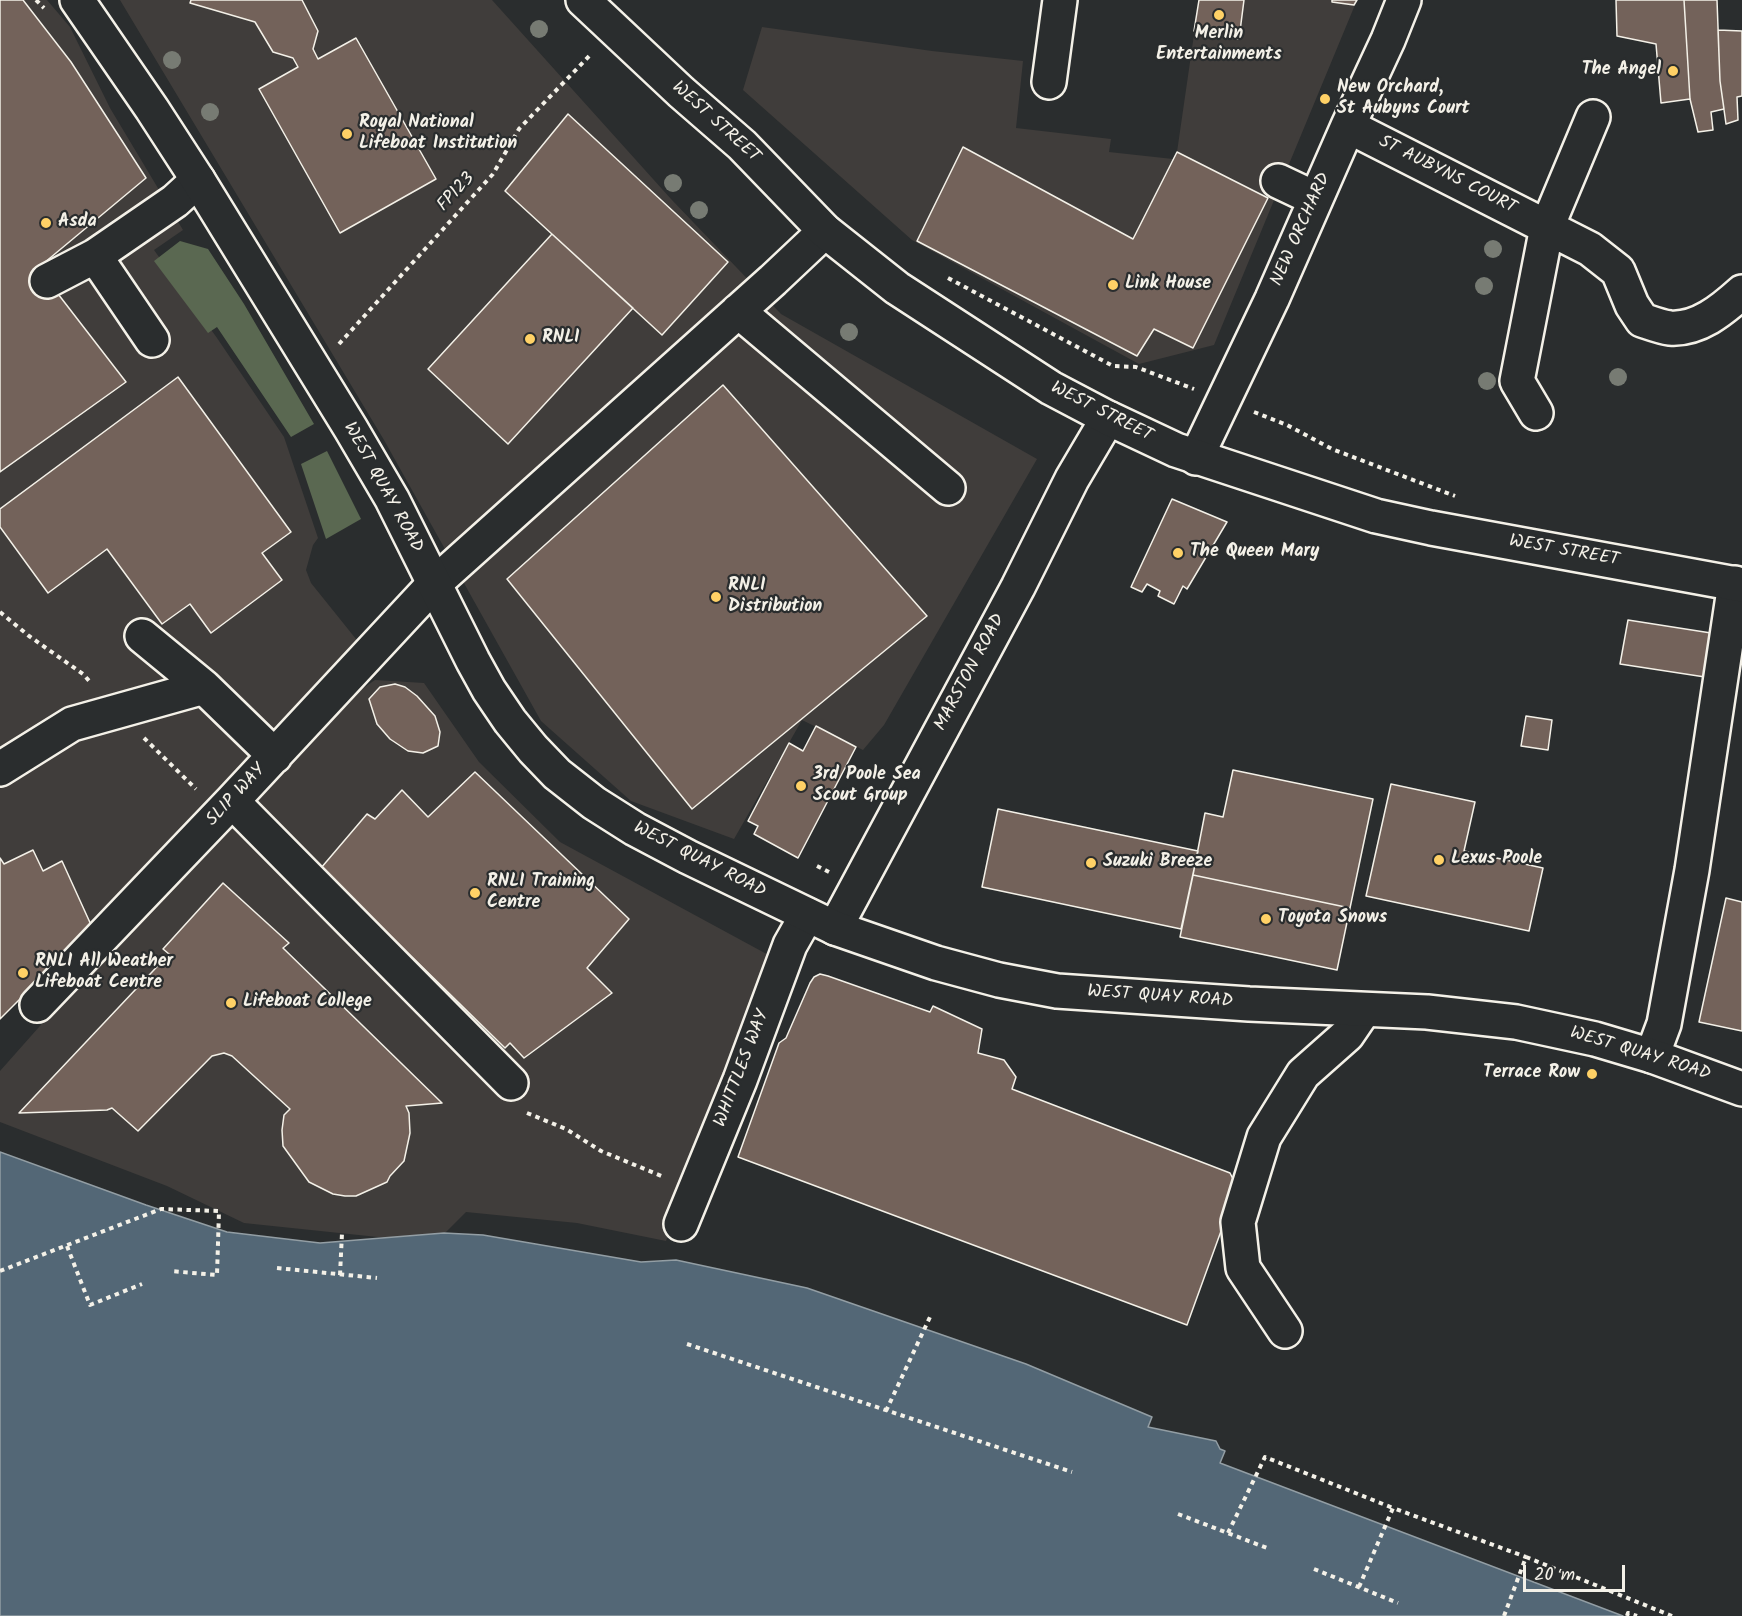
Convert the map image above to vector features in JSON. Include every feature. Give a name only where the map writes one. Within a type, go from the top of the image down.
[{"type":"main road","name":"WEST QUAY ROAD","points":[[77,0],[198,180],[392,499],[473,661],[494,698],[510,721],[557,774],[594,803],[635,830],[821,922],[936,963],[999,980],[1057,991],[1248,1004],[1427,1012],[1516,1022],[1595,1039],[1652,1056],[1742,1089]]},
{"type":"main road","name":"WEST STREET","points":[[583,0],[742,145],[825,231],[897,288],[1051,388],[1108,418],[1196,458],[1376,516],[1738,584]]},
{"type":"main road","points":[[1049,82],[1060,0]]},
{"type":"main road","name":"NEW ORCHARD","points":[[1196,458],[1272,299],[1404,0]]},
{"type":"main road","points":[[1536,413],[1517,381],[1547,227],[1593,117]]},
{"type":"main road","name":"ST AUBYNS COURT","points":[[1348,126],[1590,249],[1618,271],[1632,305],[1642,321],[1669,328],[1688,326],[1709,318],[1742,292]]},
{"type":"main road","points":[[47,281],[95,256],[175,201],[198,180]]},
{"type":"main road","points":[[1278,181],[1316,199]]},
{"type":"main road","name":"SLIP WAY","points":[[37,1005],[232,801],[434,584],[825,231]]},
{"type":"main road","points":[[95,256],[152,340]]},
{"type":"main road","points":[[738,311],[948,488]]},
{"type":"main road","name":"MARSTON ROAD","points":[[821,922],[1018,587],[1072,479],[1108,418]]},
{"type":"main road","points":[[1652,1056],[1664,1024],[1692,870],[1738,584]]},
{"type":"main road","points":[[142,636],[204,687],[274,756]]},
{"type":"main road","points":[[0,769],[72,724],[204,687]]},
{"type":"main road","points":[[232,801],[511,1083]]},
{"type":"main road","name":"WHITTLES WAY","points":[[681,1224],[740,1080],[790,945],[821,922]]},
{"type":"main road","points":[[1285,1331],[1243,1268],[1238,1222],[1264,1137],[1303,1074],[1347,1035],[1364,1010]]},
{"type":"path","name":"FP123","points":[[314,371],[493,174],[519,129],[615,30]]},
{"type":"path","points":[[940,274],[1113,366],[1136,367],[1287,425],[1332,449],[1465,500]]},
{"type":"path","points":[[0,1271],[161,1209],[219,1211],[217,1275],[170,1271]]},
{"type":"path","points":[[340,1275],[342,1233]]},
{"type":"path","points":[[67,1246],[90,1305],[142,1284]]},
{"type":"path","points":[[277,1268],[377,1278]]},
{"type":"path","points":[[886,1411],[930,1317]]},
{"type":"path","points":[[687,1344],[1072,1472]]},
{"type":"path","points":[[1228,1533],[1265,1456],[1672,1616]]},
{"type":"path","points":[[1359,1587],[1393,1508]]},
{"type":"path","points":[[1178,1514],[1267,1548]]},
{"type":"path","points":[[1504,1616],[1526,1557]]},
{"type":"path","points":[[1314,1569],[1398,1603]]},
{"type":"path","points":[[1627,1616],[1628,1613],[1636,1616]]},
{"type":"shaded area","points":[[0,0],[47,0],[70,27],[110,108],[183,230],[154,250],[284,437],[318,538],[313,545],[306,570],[311,583],[368,654],[0,1019]]},
{"type":"shaded area","name":"Royal National Lifeboat Institution","points":[[120,0],[492,0],[671,199],[781,314],[1037,459],[884,725],[863,750],[802,720],[734,839],[631,801],[541,721],[384,440]]},
{"type":"shaded area","points":[[1199,0],[1357,0],[1214,345],[1139,364],[912,240],[743,90],[762,27],[932,51],[1023,61],[1016,128],[1111,139],[1109,152],[1173,159],[1177,152]]},
{"type":"shaded area","points":[[375,680],[424,683],[479,762],[560,842],[774,958],[666,1241],[577,1223],[466,1212],[435,1243],[244,1223],[167,1186],[0,1122],[0,1071],[315,721]]},
{"type":"green space","points":[[180,241],[208,249],[244,304],[314,424],[291,437],[217,327],[208,333],[154,261]]},
{"type":"green space","points":[[327,451],[361,519],[326,539],[301,464]]},
{"type":"water","points":[[0,1152],[227,1232],[320,1243],[444,1233],[483,1235],[641,1262],[676,1260],[807,1288],[1026,1364],[1152,1417],[1148,1427],[1216,1441],[1220,1449],[1225,1451],[1220,1463],[1623,1616],[0,1616]]},
{"type":"building","name":"Asda","points":[[0,0],[23,0],[71,62],[146,178],[38,268],[126,382],[0,472]]},
{"type":"building","name":"Royal National Lifeboat Institution","points":[[191,0],[302,0],[318,31],[313,49],[318,59],[356,38],[436,179],[340,233],[259,89],[298,67],[293,58],[273,52],[255,22],[190,3]]},
{"type":"building","name":"Merlin Entertainments","points":[[1199,0],[1244,0],[1239,39],[1194,31]]},
{"type":"building","points":[[1332,0],[1357,0],[1354,5],[1332,2]]},
{"type":"building","name":"The Angel","points":[[1616,0],[1684,0],[1690,99],[1661,103],[1656,44],[1617,36]]},
{"type":"building","points":[[1684,0],[1717,0],[1720,81],[1724,109],[1711,112],[1713,130],[1698,132],[1690,99]]},
{"type":"building","points":[[1718,30],[1742,31],[1742,96],[1737,97],[1738,120],[1726,124],[1720,81]]},
{"type":"building","points":[[568,114],[728,262],[662,335],[505,191]]},
{"type":"building","name":"Link House","points":[[963,147],[1133,239],[1177,152],[1268,198],[1193,348],[1154,329],[1137,356],[917,241]]},
{"type":"building","name":"RNLI","points":[[552,234],[633,308],[508,444],[428,369]]},
{"type":"building","points":[[178,377],[291,532],[262,553],[282,580],[211,633],[190,604],[162,624],[107,549],[48,593],[0,527],[0,509]]},
{"type":"building","name":"RNLI Distribution","points":[[723,385],[927,616],[692,809],[507,579]]},
{"type":"building","name":"The Queen Mary","points":[[1172,499],[1227,522],[1187,589],[1183,586],[1174,604],[1158,596],[1160,591],[1147,584],[1142,592],[1131,587]]},
{"type":"building","points":[[1628,620],[1711,633],[1705,677],[1620,664]]},
{"type":"building","points":[[395,684],[405,687],[417,696],[435,716],[440,732],[438,746],[423,753],[408,751],[390,739],[377,724],[369,699],[380,687]]},
{"type":"building","points":[[1526,716],[1552,720],[1548,750],[1521,746]]},
{"type":"building","name":"3rd Poole Sea Scout Group","points":[[816,726],[856,747],[798,858],[754,834],[758,826],[748,821],[789,743],[803,751]]},
{"type":"building","points":[[1233,770],[1373,799],[1350,908],[1193,875],[1205,813],[1223,817]]},
{"type":"building","name":"RNLI Training Centre","points":[[475,772],[629,919],[587,968],[612,993],[524,1058],[510,1043],[505,1048],[321,868],[367,814],[375,819],[402,790],[428,817]]},
{"type":"building","name":"Lexus Poole","points":[[1391,784],[1475,802],[1464,851],[1543,868],[1529,931],[1366,896]]},
{"type":"building","name":"Suzuki Breeze","points":[[998,809],[1198,851],[1181,929],[982,887]]},
{"type":"building","name":"RNLI All Weather Lifeboat Centre","points":[[33,850],[43,871],[62,861],[92,927],[0,1019],[0,858],[4,864]]},
{"type":"building","name":"Toyota Snows","points":[[1193,875],[1350,908],[1337,970],[1180,937]]},
{"type":"building","name":"Lifeboat College","points":[[223,883],[289,943],[283,948],[442,1103],[406,1106],[409,1113],[410,1133],[404,1161],[387,1182],[356,1196],[345,1196],[333,1194],[309,1182],[283,1146],[284,1115],[290,1109],[232,1056],[224,1053],[212,1056],[138,1131],[112,1108],[19,1113],[169,954],[163,949]]},
{"type":"building","points":[[1726,898],[1742,902],[1742,1031],[1699,1022]]},
{"type":"building","points":[[820,974],[930,1012],[933,1006],[982,1029],[978,1053],[1004,1060],[1016,1077],[1012,1089],[1230,1173],[1237,1187],[1187,1325],[738,1157],[779,1043],[786,1038],[810,983]]},
{"type":"place","name":"Merlin Entertainments","points":[[1219,15]]},
{"type":"place","name":"The Angel","points":[[1673,71]]},
{"type":"place","name":"New Orchard, St Aubyns Court","points":[[1325,99]]},
{"type":"place","name":"Royal National Lifeboat Institution","points":[[347,134]]},
{"type":"place","name":"Asda","points":[[46,223]]},
{"type":"place","name":"Link House","points":[[1113,285]]},
{"type":"place","name":"RNLI","points":[[530,339]]},
{"type":"place","name":"The Queen Mary","points":[[1178,553]]},
{"type":"place","name":"RNLI Distribution","points":[[716,597]]},
{"type":"place","name":"3rd Poole Sea Scout Group","points":[[801,786]]},
{"type":"place","name":"Lexus Poole","points":[[1439,860]]},
{"type":"place","name":"Suzuki Breeze","points":[[1091,863]]},
{"type":"place","name":"RNLI Training Centre","points":[[475,893]]},
{"type":"place","name":"Toyota Snows","points":[[1266,919]]},
{"type":"place","name":"RNLI All Weather Lifeboat Centre","points":[[23,973]]},
{"type":"place","name":"Lifeboat College","points":[[231,1003]]},
{"type":"place","name":"Terrace Row","points":[[1592,1074]]}]
